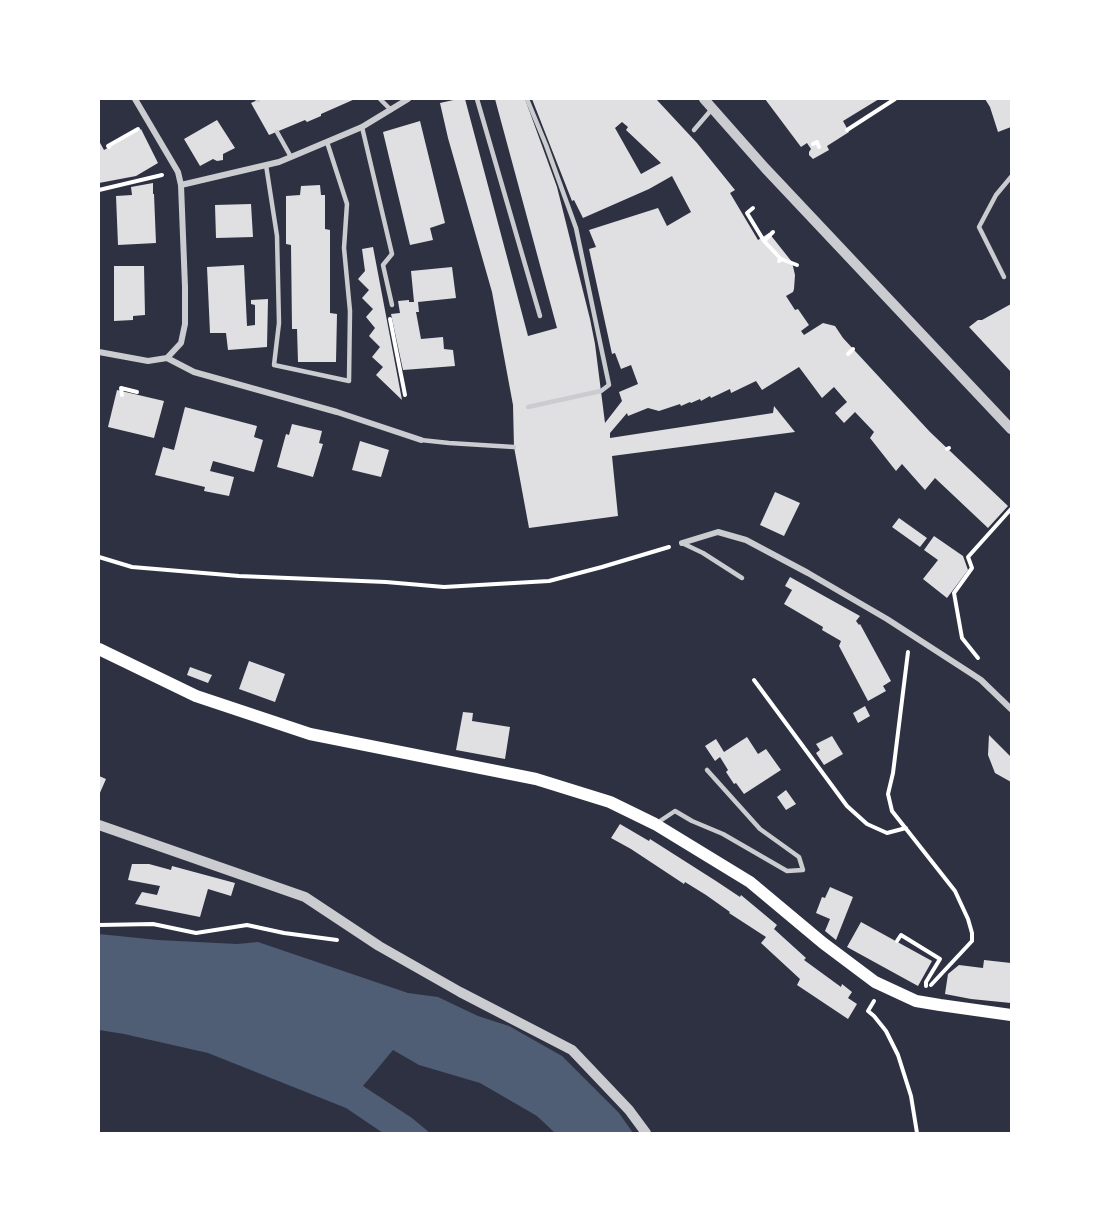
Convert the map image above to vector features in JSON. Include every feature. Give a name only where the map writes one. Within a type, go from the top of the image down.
[{"type":"main road","points":[[99,649],[196,696],[310,734],[536,779],[610,802],[655,824],[750,882],[874,982],[916,1001],[1011,1015]]},
{"type":"street","points":[[182,185],[291,158],[362,127],[408,99]]},
{"type":"street","points":[[704,99],[765,168],[1011,429]]},
{"type":"street","points":[[137,100],[178,172],[182,185],[185,324],[181,343],[167,358]]},
{"type":"street","points":[[99,352],[148,361],[167,358],[194,372],[337,412],[421,440]]},
{"type":"street","points":[[682,543],[718,532],[746,540],[886,619],[981,681],[1011,710]]},
{"type":"street","points":[[99,825],[305,897],[379,946],[460,992],[572,1050],[629,1110],[646,1133]]},
{"type":"lane","points":[[380,99],[391,110]]},
{"type":"lane","points":[[477,99],[540,316]]},
{"type":"lane","points":[[527,99],[576,228],[609,384],[601,391],[528,407]]},
{"type":"lane","points":[[694,130],[712,109]]},
{"type":"lane","points":[[362,127],[392,255],[383,265],[392,305]]},
{"type":"lane","points":[[277,132],[291,158]]},
{"type":"lane","points":[[266,165],[277,236],[279,323],[274,364],[349,381],[350,311],[344,248],[346,204],[327,142]]},
{"type":"lane","points":[[1004,278],[980,227],[996,195],[1011,177]]},
{"type":"lane","points":[[421,440],[514,447]]},
{"type":"lane","points":[[682,543],[703,553],[742,578]]},
{"type":"lane","points":[[655,824],[675,811],[723,834],[786,871],[803,870],[799,857],[760,829],[707,770]]},
{"type":"path","points":[[848,130],[895,99]]},
{"type":"path","points":[[109,147],[140,128]]},
{"type":"path","points":[[813,144],[817,142],[819,147]]},
{"type":"path","points":[[99,190],[162,175]]},
{"type":"path","points":[[753,208],[747,213],[764,241],[780,260],[797,265]]},
{"type":"path","points":[[764,241],[773,232]]},
{"type":"path","points":[[392,305],[389,312],[405,394]]},
{"type":"path","points":[[848,354],[854,349]]},
{"type":"path","points":[[123,392],[137,392]]},
{"type":"path","points":[[981,681],[987,670],[962,638],[954,593],[972,568],[968,557],[1011,509]]},
{"type":"path","points":[[99,557],[132,567],[239,576],[386,582],[444,587],[549,581],[682,543]]},
{"type":"path","points":[[897,941],[901,935],[940,958],[926,982],[926,990],[972,941],[968,919],[955,891],[892,811],[888,794],[893,773],[908,652]]},
{"type":"path","points":[[754,680],[847,806],[867,825],[887,833],[906,828]]},
{"type":"path","points":[[99,925],[153,924],[196,933],[247,925],[284,933],[346,941]]},
{"type":"path","points":[[868,1011],[886,1031],[898,1055],[911,1096],[917,1133]]},
{"type":"water","points":[[99,934],[237,944],[258,942],[408,993],[438,997],[478,1016],[509,1026],[562,1056],[619,1113],[633,1133],[555,1133],[537,1116],[480,1083],[419,1065],[393,1050],[363,1086],[412,1118],[430,1133],[383,1133],[346,1108],[208,1053],[99,1030]]},
{"type":"building","points":[[260,99],[355,99],[307,122],[305,120],[269,135],[251,103]]},
{"type":"building","points":[[465,99],[528,336],[557,328],[495,99],[525,99],[557,187],[590,319],[605,423],[622,401],[619,392],[638,384],[631,365],[621,369],[615,353],[612,354],[589,249],[596,247],[589,230],[658,208],[667,226],[691,212],[672,176],[649,189],[583,218],[574,200],[572,201],[532,99],[656,99],[697,143],[735,190],[730,193],[758,240],[769,233],[792,262],[795,275],[794,289],[786,296],[809,325],[801,331],[804,335],[823,323],[835,326],[843,338],[930,432],[1008,506],[988,528],[935,478],[925,490],[902,464],[896,471],[870,438],[874,432],[855,412],[844,423],[835,413],[847,402],[834,387],[822,398],[799,367],[762,390],[756,381],[731,393],[730,389],[711,398],[710,396],[681,406],[680,404],[659,411],[648,408],[628,416],[627,413],[610,433],[610,438],[773,413],[774,406],[795,432],[612,456],[618,516],[529,528],[514,447],[513,405],[492,292],[440,103]],"holes":[[[622,122],[628,127],[626,130],[661,163],[641,174],[615,128]]]},
{"type":"building","points":[[765,99],[879,99],[843,121],[849,132],[827,146],[829,150],[813,159],[809,155],[811,149],[807,143],[801,147]]},
{"type":"building","points":[[985,99],[1011,99],[1011,127],[998,132]]},
{"type":"building","points":[[217,120],[235,148],[223,154],[223,160],[213,159],[200,166],[184,139]]},
{"type":"building","points":[[420,121],[445,223],[430,228],[433,240],[410,245],[383,132]]},
{"type":"building","points":[[141,129],[158,163],[136,176],[99,183],[99,141],[104,150]]},
{"type":"building","points":[[153,183],[156,243],[118,245],[116,196],[132,195],[131,187]]},
{"type":"building","points":[[320,185],[321,195],[325,195],[325,229],[330,230],[330,313],[337,314],[336,362],[298,362],[297,329],[292,329],[291,245],[286,244],[286,196],[300,195],[301,186]]},
{"type":"building","points":[[251,204],[253,237],[216,238],[215,205]]},
{"type":"building","points":[[373,247],[402,400],[376,375],[383,367],[372,357],[380,347],[369,336],[375,328],[366,317],[373,309],[362,298],[369,290],[358,279],[365,271],[362,249]]},
{"type":"building","points":[[244,265],[247,326],[255,325],[255,305],[251,304],[251,300],[268,299],[267,347],[228,350],[226,333],[210,333],[207,267]]},
{"type":"building","points":[[114,266],[144,266],[145,315],[133,316],[133,320],[114,321]]},
{"type":"building","points":[[452,267],[456,298],[418,302],[419,312],[416,312],[421,339],[443,337],[444,349],[453,350],[455,366],[403,370],[391,314],[400,313],[398,301],[414,302],[411,271]]},
{"type":"building","points":[[1011,304],[1011,372],[969,327],[978,320]]},
{"type":"building","points":[[117,390],[164,401],[154,438],[108,427]]},
{"type":"building","points":[[185,407],[257,426],[254,437],[263,440],[254,472],[213,461],[210,471],[234,477],[229,496],[204,491],[205,487],[155,475],[163,447],[174,450]]},
{"type":"building","points":[[292,424],[322,431],[319,443],[323,444],[313,477],[277,467],[286,434],[289,435]]},
{"type":"building","points":[[360,441],[389,450],[381,477],[352,470]]},
{"type":"building","points":[[775,492],[800,503],[784,536],[760,525]]},
{"type":"building","points":[[899,518],[927,538],[920,547],[892,527]]},
{"type":"building","points":[[934,536],[963,556],[968,570],[947,598],[923,579],[938,560],[924,550]]},
{"type":"building","points":[[790,577],[860,616],[856,621],[860,624],[891,681],[883,686],[886,691],[868,701],[839,646],[841,641],[822,630],[823,627],[784,604],[792,590],[785,586]]},
{"type":"building","points":[[249,661],[285,674],[275,702],[239,689]]},
{"type":"building","points":[[190,667],[212,675],[208,683],[187,675]]},
{"type":"building","points":[[865,706],[870,716],[858,723],[853,713]]},
{"type":"building","points":[[463,712],[473,713],[472,721],[510,727],[505,759],[456,750]]},
{"type":"building","points":[[989,735],[1011,757],[1011,782],[995,773],[988,755]]},
{"type":"building","points":[[832,736],[843,754],[824,765],[816,753],[820,750],[816,744]]},
{"type":"building","points":[[747,737],[758,754],[766,749],[781,770],[744,794],[726,772],[728,770],[720,757],[715,761],[705,746],[716,739],[724,752]]},
{"type":"building","points":[[99,776],[106,779],[99,795]]},
{"type":"building","points":[[786,790],[796,804],[786,810],[777,797]]},
{"type":"building","points":[[620,824],[649,841],[650,839],[740,897],[741,895],[777,925],[774,929],[806,958],[804,960],[841,987],[842,984],[852,992],[848,998],[857,1004],[848,1019],[797,985],[800,979],[761,943],[766,937],[706,895],[685,882],[684,884],[611,838]]},
{"type":"building","points":[[132,864],[149,864],[171,870],[172,866],[235,883],[231,896],[208,889],[200,917],[135,904],[142,892],[157,895],[160,886],[128,880]]},
{"type":"building","points":[[830,887],[853,897],[836,940],[825,931],[830,919],[816,913],[822,897],[825,898]]},
{"type":"building","points":[[861,922],[932,961],[918,986],[847,947]]},
{"type":"building","points":[[984,960],[1011,963],[1011,1003],[945,994],[948,974],[959,965],[983,968]]}]
